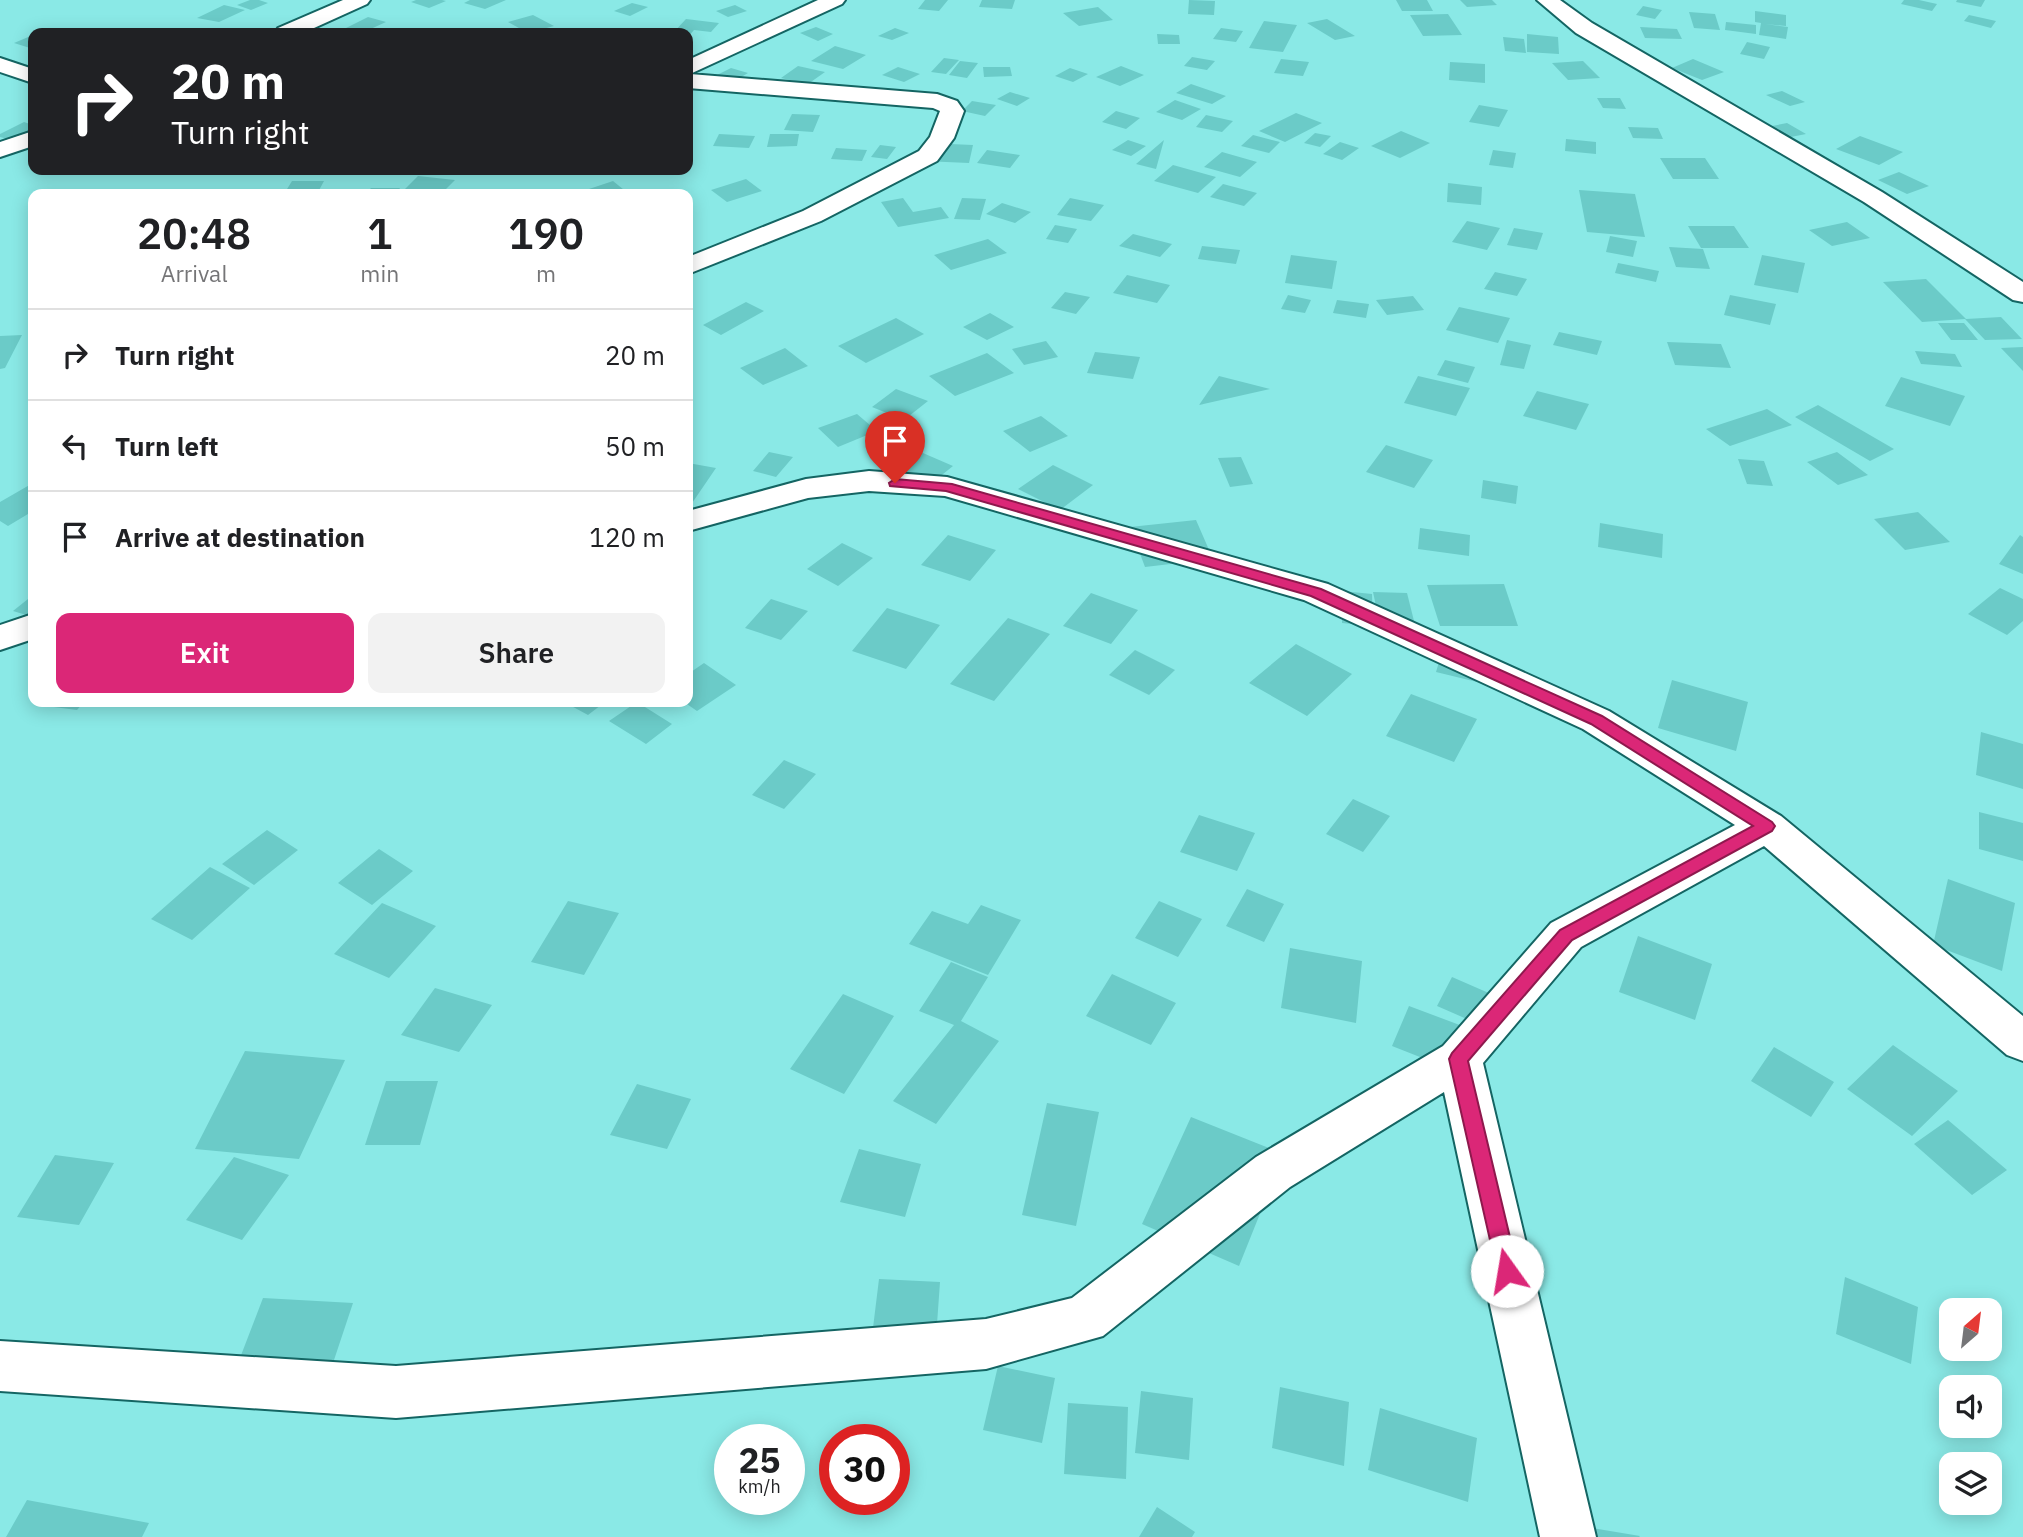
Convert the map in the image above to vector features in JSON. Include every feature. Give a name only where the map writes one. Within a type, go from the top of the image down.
[{"type":"street","points":[[297,28],[360,0]]},
{"type":"street","points":[[693,66],[835,0]]},
{"type":"street","points":[[1547,0],[1584,28],[1873,197],[2023,294]]},
{"type":"street","points":[[0,65],[28,74]]},
{"type":"street","points":[[693,81],[937,101],[949,106],[952,111],[942,138],[928,156],[812,216],[693,265]]},
{"type":"street","points":[[0,150],[28,140]]},
{"type":"street","points":[[693,520],[806,489],[869,481],[947,487],[1316,592],[1596,720],[1766,826],[2023,1042]]},
{"type":"street","points":[[0,638],[28,628]]},
{"type":"street","points":[[0,1366],[396,1392],[986,1344],[1085,1319],[1273,1172],[1459,1059],[1566,935],[1766,826]]},
{"type":"street","points":[[1459,1059],[1568,1537]]},
{"type":"building","points":[[250,0],[268,3],[251,10],[237,5]]},
{"type":"building","points":[[470,0],[506,0],[485,9],[464,3]]},
{"type":"building","points":[[925,0],[948,0],[939,11],[918,9]]},
{"type":"building","points":[[982,0],[1015,0],[1012,9],[979,7]]},
{"type":"building","points":[[1189,0],[1215,1],[1214,15],[1188,14]]},
{"type":"building","points":[[1396,0],[1427,0],[1433,11],[1402,11]]},
{"type":"building","points":[[1460,0],[1492,0],[1497,5],[1467,7]]},
{"type":"building","points":[[1904,0],[1937,4],[1932,11],[1901,4]]},
{"type":"building","points":[[1985,0],[1981,7],[1956,2]]},
{"type":"building","points":[[446,1],[429,8],[411,2]]},
{"type":"building","points":[[632,3],[648,7],[630,16],[614,11]]},
{"type":"building","points":[[224,5],[245,10],[219,22],[197,18]]},
{"type":"building","points":[[735,5],[747,11],[728,17],[716,11]]},
{"type":"building","points":[[1643,6],[1662,10],[1655,19],[1636,15]]},
{"type":"building","points":[[1098,7],[1113,20],[1079,26],[1063,13]]},
{"type":"building","points":[[1755,11],[1786,15],[1786,26],[1765,24],[1788,27],[1786,39],[1759,35],[1761,23],[1755,22]]},
{"type":"building","points":[[1689,12],[1715,14],[1720,30],[1694,28]]},
{"type":"building","points":[[1448,14],[1462,35],[1423,36],[1410,15]]},
{"type":"building","points":[[533,15],[554,26],[519,28],[508,22]]},
{"type":"building","points":[[1969,15],[1996,21],[1991,28],[1964,21]]},
{"type":"building","points":[[368,17],[386,22],[373,28],[346,28]]},
{"type":"building","points":[[686,19],[719,23],[711,32],[678,28]]},
{"type":"building","points":[[1327,19],[1355,36],[1335,40],[1307,23]]},
{"type":"building","points":[[1264,21],[1297,25],[1283,52],[1249,48]]},
{"type":"building","points":[[1726,22],[1756,25],[1756,34],[1725,30]]},
{"type":"building","points":[[816,27],[833,34],[818,41],[800,33]]},
{"type":"building","points":[[1640,27],[1677,29],[1682,39],[1645,38]]},
{"type":"building","points":[[895,28],[909,33],[892,40],[878,36]]},
{"type":"building","points":[[1221,28],[1243,31],[1236,42],[1213,39]]},
{"type":"building","points":[[1157,34],[1179,35],[1180,44],[1158,44]]},
{"type":"building","points":[[1527,34],[1558,37],[1559,54],[1527,52]]},
{"type":"building","points":[[28,37],[28,47],[14,43]]},
{"type":"building","points":[[1503,37],[1524,39],[1526,53],[1505,51]]},
{"type":"building","points":[[1747,42],[1770,47],[1764,59],[1740,54]]},
{"type":"building","points":[[835,46],[866,55],[843,69],[811,61]]},
{"type":"building","points":[[1192,57],[1215,61],[1207,70],[1184,66]]},
{"type":"building","points":[[944,58],[959,60],[946,74],[931,72]]},
{"type":"building","points":[[1281,59],[1309,62],[1303,76],[1274,73]]},
{"type":"building","points":[[1693,59],[1724,72],[1702,80],[1672,68]]},
{"type":"building","points":[[960,61],[978,63],[967,78],[949,75]]},
{"type":"building","points":[[1583,61],[1600,78],[1568,80],[1552,63]]},
{"type":"building","points":[[1450,62],[1485,64],[1485,83],[1449,80]]},
{"type":"building","points":[[798,66],[825,72],[808,84],[781,78]]},
{"type":"building","points":[[1121,66],[1144,75],[1120,86],[1096,77]]},
{"type":"building","points":[[898,67],[920,74],[904,82],[882,75]]},
{"type":"building","points":[[983,67],[1010,67],[1012,76],[984,77]]},
{"type":"building","points":[[731,68],[748,73],[731,83],[713,77]]},
{"type":"building","points":[[1070,68],[1088,74],[1073,82],[1055,76]]},
{"type":"building","points":[[1191,84],[1226,96],[1212,104],[1176,93]]},
{"type":"building","points":[[1782,91],[1805,102],[1790,106],[1766,95]]},
{"type":"building","points":[[1010,92],[1030,98],[1017,106],[997,99]]},
{"type":"building","points":[[1597,98],[1620,98],[1626,109],[1603,108]]},
{"type":"building","points":[[1175,100],[1201,109],[1182,120],[1156,112]]},
{"type":"building","points":[[972,101],[996,105],[985,116],[962,111]]},
{"type":"building","points":[[1479,105],[1508,110],[1499,127],[1469,122]]},
{"type":"building","points":[[1116,111],[1140,118],[1126,129],[1102,122]]},
{"type":"building","points":[[1296,113],[1322,123],[1285,142],[1259,131]]},
{"type":"building","points":[[792,114],[820,115],[813,132],[784,130]]},
{"type":"building","points":[[1206,115],[1233,121],[1222,132],[1196,127]]},
{"type":"building","points":[[24,122],[28,123],[28,132],[11,140],[0,137],[0,134]]},
{"type":"building","points":[[1787,123],[1806,134],[1776,140],[1757,129]]},
{"type":"building","points":[[1628,127],[1658,128],[1663,139],[1633,138]]},
{"type":"building","points":[[1401,131],[1430,143],[1400,158],[1371,146]]},
{"type":"building","points":[[1315,133],[1331,136],[1320,147],[1304,143]]},
{"type":"building","points":[[719,134],[755,136],[749,148],[713,146]]},
{"type":"building","points":[[770,134],[799,134],[797,146],[767,147]]},
{"type":"building","points":[[1253,135],[1280,142],[1269,153],[1241,146]]},
{"type":"building","points":[[1860,136],[1903,152],[1879,165],[1836,149]]},
{"type":"building","points":[[1566,139],[1596,142],[1596,154],[1565,151]]},
{"type":"building","points":[[1128,140],[1146,146],[1131,156],[1112,150]]},
{"type":"building","points":[[1164,140],[1156,169],[1136,164]]},
{"type":"building","points":[[1340,142],[1359,148],[1342,160],[1323,154]]},
{"type":"building","points":[[927,143],[973,145],[969,163],[923,161]]},
{"type":"building","points":[[880,145],[896,147],[887,159],[871,157]]},
{"type":"building","points":[[836,148],[867,150],[862,161],[831,159]]},
{"type":"building","points":[[987,150],[1020,155],[1010,168],[977,163]]},
{"type":"building","points":[[1493,150],[1516,153],[1513,168],[1489,165]]},
{"type":"building","points":[[1222,152],[1257,162],[1240,177],[1204,167]]},
{"type":"building","points":[[1660,158],[1705,158],[1719,179],[1673,179]]},
{"type":"building","points":[[1173,165],[1216,177],[1198,193],[1154,181]]},
{"type":"building","points":[[1899,172],[1929,186],[1907,194],[1878,180]]},
{"type":"building","points":[[418,176],[455,180],[446,189],[405,189]]},
{"type":"building","points":[[746,179],[762,191],[727,202],[711,190]]},
{"type":"building","points":[[292,181],[324,181],[320,189],[287,189]]},
{"type":"building","points":[[613,181],[623,189],[589,189]]},
{"type":"building","points":[[1448,183],[1482,187],[1481,205],[1447,202]]},
{"type":"building","points":[[1223,184],[1257,193],[1244,206],[1210,197]]},
{"type":"building","points":[[1579,190],[1635,194],[1645,237],[1587,232]]},
{"type":"building","points":[[903,198],[913,212],[941,207],[949,218],[898,227],[881,202]]},
{"type":"building","points":[[962,198],[986,199],[980,220],[954,219]]},
{"type":"building","points":[[1070,198],[1104,205],[1091,221],[1057,215]]},
{"type":"building","points":[[1002,203],[1031,212],[1015,223],[986,214]]},
{"type":"building","points":[[1467,221],[1500,228],[1487,250],[1452,242]]},
{"type":"building","points":[[1847,222],[1870,238],[1832,246],[1809,230]]},
{"type":"building","points":[[1055,225],[1077,229],[1068,243],[1046,239]]},
{"type":"building","points":[[1688,226],[1734,226],[1749,248],[1701,248]]},
{"type":"building","points":[[1514,228],[1543,233],[1537,250],[1507,245]]},
{"type":"building","points":[[1133,234],[1172,244],[1160,257],[1119,246]]},
{"type":"building","points":[[1610,236],[1637,241],[1633,257],[1606,252]]},
{"type":"building","points":[[988,239],[1007,253],[951,270],[934,255]]},
{"type":"building","points":[[1202,246],[1240,250],[1236,264],[1198,259]]},
{"type":"building","points":[[1669,247],[1703,249],[1710,269],[1676,267]]},
{"type":"building","points":[[1291,255],[1337,261],[1332,289],[1285,283]]},
{"type":"building","points":[[1762,255],[1805,263],[1798,293],[1754,285]]},
{"type":"building","points":[[1618,263],[1659,271],[1656,282],[1615,273]]},
{"type":"building","points":[[1495,272],[1527,279],[1517,296],[1484,289]]},
{"type":"building","points":[[1127,275],[1170,285],[1157,303],[1113,293]]},
{"type":"building","points":[[1926,279],[1966,319],[2001,317],[2022,339],[1985,340],[1965,319],[1922,322],[1883,282]]},
{"type":"building","points":[[1065,292],[1090,297],[1076,314],[1051,308]]},
{"type":"building","points":[[1288,295],[1311,300],[1305,313],[1281,309]]},
{"type":"building","points":[[1730,295],[1776,304],[1770,325],[1724,315]]},
{"type":"building","points":[[1413,296],[1424,310],[1387,315],[1376,300]]},
{"type":"building","points":[[1337,300],[1369,304],[1366,318],[1333,313]]},
{"type":"building","points":[[746,302],[764,311],[721,335],[703,325]]},
{"type":"building","points":[[1459,307],[1510,318],[1498,343],[1446,330]]},
{"type":"building","points":[[990,313],[1014,327],[987,340],[963,327]]},
{"type":"building","points":[[896,318],[924,334],[866,363],[838,346]]},
{"type":"building","points":[[1938,323],[1964,323],[1978,340],[1951,340]]},
{"type":"building","points":[[1559,332],[1602,341],[1597,355],[1553,345]]},
{"type":"building","points":[[22,335],[5,368],[0,369],[0,336]]},
{"type":"building","points":[[1507,340],[1531,345],[1524,369],[1500,365]]},
{"type":"building","points":[[1046,341],[1058,357],[1024,365],[1012,349]]},
{"type":"building","points":[[1667,342],[1721,344],[1731,368],[1675,365]]},
{"type":"building","points":[[2023,347],[2023,371],[2001,348]]},
{"type":"building","points":[[785,348],[808,366],[763,385],[740,368]]},
{"type":"building","points":[[1915,351],[1955,354],[1962,367],[1921,364]]},
{"type":"building","points":[[1095,352],[1140,357],[1133,379],[1087,373]]},
{"type":"building","points":[[987,353],[1014,373],[955,396],[929,376]]},
{"type":"building","points":[[1445,360],[1475,367],[1468,383],[1437,375]]},
{"type":"building","points":[[1219,376],[1270,389],[1199,405]]},
{"type":"building","points":[[1418,376],[1470,388],[1456,416],[1404,403]]},
{"type":"building","points":[[1901,377],[1965,396],[1950,426],[1885,406]]},
{"type":"building","points":[[896,389],[928,401],[904,420],[872,407]]},
{"type":"building","points":[[1537,391],[1589,404],[1576,430],[1523,416]]},
{"type":"building","points":[[1818,405],[1894,449],[1870,461],[1795,417]]},
{"type":"building","points":[[1767,409],[1792,425],[1730,446],[1706,429]]},
{"type":"building","points":[[857,414],[877,431],[838,447],[818,428]]},
{"type":"building","points":[[1041,416],[1068,436],[1030,452],[1003,431]]},
{"type":"building","points":[[1386,445],[1433,460],[1414,488],[1366,472]]},
{"type":"building","points":[[916,450],[953,466],[927,487],[890,470]]},
{"type":"building","points":[[769,452],[793,457],[776,477],[753,471]]},
{"type":"building","points":[[1837,452],[1868,475],[1838,485],[1807,462]]},
{"type":"building","points":[[1241,457],[1253,484],[1230,487],[1218,458]]},
{"type":"building","points":[[1738,459],[1764,461],[1773,486],[1747,484]]},
{"type":"building","points":[[693,464],[716,468],[693,502]]},
{"type":"building","points":[[1053,465],[1093,485],[1060,510],[1018,489]]},
{"type":"building","points":[[1483,480],[1518,486],[1516,504],[1481,498]]},
{"type":"building","points":[[28,486],[28,514],[8,526],[0,521],[0,502]]},
{"type":"building","points":[[1918,512],[1950,542],[1905,550],[1874,519]]},
{"type":"building","points":[[1196,520],[1213,559],[1145,567],[1130,527]]},
{"type":"building","points":[[1600,523],[1663,534],[1662,558],[1598,547]]},
{"type":"building","points":[[1420,528],[1470,535],[1469,556],[1418,549]]},
{"type":"building","points":[[948,535],[996,550],[970,581],[921,565]]},
{"type":"building","points":[[2020,535],[2023,537],[2023,574],[1999,564]]},
{"type":"building","points":[[842,543],[873,558],[838,586],[807,569]]},
{"type":"building","points":[[1504,584],[1518,626],[1440,626],[1427,585]]},
{"type":"building","points":[[2000,588],[2023,599],[2023,621],[2007,635],[1968,614]]},
{"type":"building","points":[[1342,591],[1372,594],[1373,626],[1342,623]]},
{"type":"building","points":[[1373,592],[1407,593],[1415,625],[1380,625]]},
{"type":"building","points":[[1091,593],[1138,610],[1111,644],[1063,626]]},
{"type":"building","points":[[28,599],[28,616],[13,611]]},
{"type":"building","points":[[771,599],[808,611],[781,640],[745,628]]},
{"type":"building","points":[[887,608],[940,625],[906,669],[852,651]]},
{"type":"building","points":[[1008,618],[1050,634],[994,701],[950,684]]},
{"type":"building","points":[[1296,644],[1352,674],[1307,716],[1249,683]]},
{"type":"building","points":[[1135,650],[1175,670],[1149,695],[1109,675]]},
{"type":"building","points":[[1442,652],[1510,690],[1436,672]]},
{"type":"building","points":[[704,663],[736,685],[697,711],[691,707],[693,671]]},
{"type":"building","points":[[1672,680],[1748,702],[1736,751],[1658,728]]},
{"type":"building","points":[[1411,694],[1477,719],[1454,762],[1386,736]]},
{"type":"building","points":[[54,707],[80,707],[77,710]]},
{"type":"building","points":[[573,707],[598,707],[588,715]]},
{"type":"building","points":[[630,707],[645,707],[672,724],[646,744],[609,721]]},
{"type":"building","points":[[1981,732],[2023,744],[2023,789],[1976,775]]},
{"type":"building","points":[[784,760],[816,774],[784,809],[752,795]]},
{"type":"building","points":[[1353,799],[1390,816],[1363,852],[1326,834]]},
{"type":"building","points":[[1979,812],[2023,823],[2023,861],[1979,849]]},
{"type":"building","points":[[1199,815],[1255,833],[1237,871],[1180,852]]},
{"type":"building","points":[[267,830],[298,850],[254,885],[222,864]]},
{"type":"building","points":[[379,849],[413,871],[372,905],[338,883]]},
{"type":"building","points":[[210,867],[250,888],[192,940],[151,919]]},
{"type":"building","points":[[1948,879],[2015,903],[2002,971],[1933,945]]},
{"type":"building","points":[[1247,889],[1284,904],[1264,942],[1226,926]]},
{"type":"building","points":[[568,901],[619,913],[584,975],[531,962]]},
{"type":"building","points":[[1159,901],[1202,919],[1178,957],[1135,938]]},
{"type":"building","points":[[382,903],[436,926],[389,978],[334,954]]},
{"type":"building","points":[[981,905],[1021,920],[988,975],[909,944],[932,911],[968,924]]},
{"type":"building","points":[[1638,936],[1712,964],[1695,1020],[1619,992]]},
{"type":"building","points":[[1290,948],[1362,961],[1356,1023],[1281,1008]]},
{"type":"building","points":[[951,962],[988,977],[961,1021],[999,1041],[936,1124],[893,1101],[954,1025],[919,1011]]},
{"type":"building","points":[[1112,974],[1176,1003],[1151,1045],[1086,1016]]},
{"type":"building","points":[[1452,977],[1491,994],[1476,1023],[1437,1006]]},
{"type":"building","points":[[435,988],[492,1005],[459,1052],[401,1035]]},
{"type":"building","points":[[843,994],[894,1016],[844,1094],[790,1069]]},
{"type":"building","points":[[1409,1006],[1473,1030],[1458,1072],[1392,1046]]},
{"type":"building","points":[[1893,1045],[1958,1091],[1912,1136],[1847,1089]]},
{"type":"building","points":[[1774,1047],[1834,1082],[1811,1117],[1751,1081]]},
{"type":"building","points":[[245,1051],[345,1060],[299,1159],[195,1149]]},
{"type":"building","points":[[386,1081],[438,1081],[420,1145],[365,1145]]},
{"type":"building","points":[[637,1084],[691,1099],[667,1149],[610,1135]]},
{"type":"building","points":[[1047,1103],[1099,1112],[1076,1226],[1022,1215]]},
{"type":"building","points":[[1191,1117],[1284,1154],[1239,1266],[1142,1224]]},
{"type":"building","points":[[1948,1120],[2007,1170],[1972,1195],[1914,1144]]},
{"type":"building","points":[[859,1149],[921,1164],[905,1217],[840,1202]]},
{"type":"building","points":[[55,1155],[114,1163],[79,1225],[17,1217]]},
{"type":"building","points":[[234,1157],[289,1175],[242,1240],[186,1220]]},
{"type":"building","points":[[1845,1277],[1918,1307],[1911,1364],[1836,1334]]},
{"type":"building","points":[[879,1279],[940,1282],[936,1338],[872,1336]]},
{"type":"building","points":[[263,1298],[353,1303],[320,1402],[225,1397]]},
{"type":"building","points":[[998,1366],[1055,1378],[1042,1443],[983,1430]]},
{"type":"building","points":[[1280,1387],[1349,1402],[1344,1466],[1272,1448]]},
{"type":"building","points":[[1141,1391],[1193,1398],[1189,1460],[1135,1453]]},
{"type":"building","points":[[1068,1403],[1128,1407],[1126,1479],[1064,1474]]},
{"type":"building","points":[[1380,1408],[1477,1438],[1468,1502],[1368,1470]]},
{"type":"building","points":[[27,1500],[149,1523],[142,1537],[6,1537]]},
{"type":"building","points":[[1157,1507],[1195,1532],[1192,1537],[1139,1537]]},
{"type":"building","points":[[1562,1523],[1640,1536],[1563,1537]]},
{"type":"route","points":[[895,483],[947,487],[1316,592],[1596,720],[1766,826],[1566,935],[1459,1059],[1507,1271]]}]
